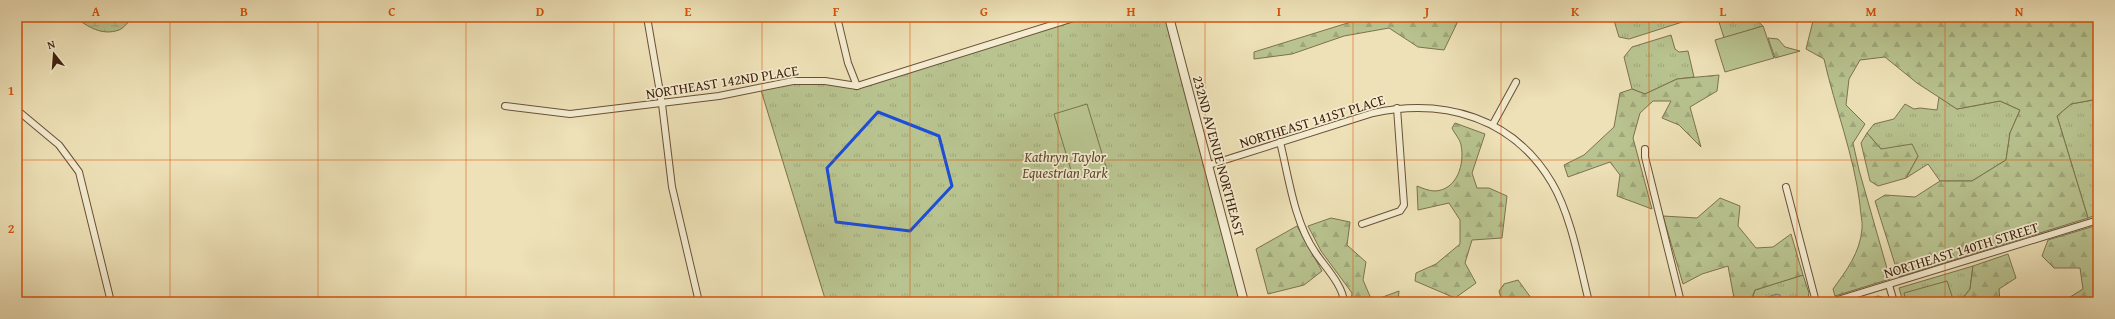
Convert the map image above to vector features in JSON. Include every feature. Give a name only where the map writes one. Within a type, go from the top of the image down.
[{"type":"street","points":[[647,17],[662,104],[672,187],[699,302]]},
{"type":"street","points":[[837,17],[848,63],[857,86]]},
{"type":"street","name":"NORTHEAST 142ND PLACE","points":[[505,106],[570,114],[719,96],[793,81],[825,81],[857,86],[1077,17]]},
{"type":"street","name":"232ND AVENUE NORTHEAST","points":[[1169,17],[1244,302]]},
{"type":"street","points":[[1493,124],[1516,82]]},
{"type":"street","name":"NORTHEAST 141ST PLACE","points":[[1209,165],[1373,113],[1397,108],[1420,106],[1459,112],[1493,124],[1530,154],[1552,183],[1564,208],[1589,302]]},
{"type":"street","points":[[1362,224],[1400,211],[1404,205],[1397,108]]},
{"type":"street","points":[[17,110],[59,145],[79,172],[111,302]]},
{"type":"street","points":[[1280,142],[1302,227],[1314,250],[1336,284],[1344,302]]},
{"type":"street","points":[[1645,149],[1645,157],[1657,211],[1681,302]]},
{"type":"street","points":[[1786,187],[1816,302]]},
{"type":"street","name":"NORTHEAST 140TH STREET","points":[[1831,302],[2098,220]]},
{"type":"street","points":[[1889,285],[1894,302]]},
{"type":"highlighted area","points":[[878,112],[939,136],[952,186],[910,231],[836,222],[827,168]]},
{"type":"green space","points":[[75,17],[133,17],[121,29],[113,32],[107,32],[96,30]]},
{"type":"green space","name":"Kathryn Taylor Equestrian Park","points":[[1077,17],[1169,17],[1244,302],[826,302],[760,87],[793,81],[857,86]]},
{"type":"green space","points":[[1367,17],[1460,17],[1444,50],[1418,47],[1389,28],[1344,36],[1292,54],[1254,59],[1254,52]]},
{"type":"green space","points":[[1613,17],[1698,17],[1629,39],[1619,37]]},
{"type":"green space","points":[[1721,17],[1753,17],[1763,26],[1724,38],[1719,22]]},
{"type":"green space","points":[[1814,17],[2098,17],[2098,99],[2071,104],[2057,116],[2088,218],[1899,277],[1875,201],[1885,195],[1915,197],[1940,181],[1972,181],[2006,160],[2010,133],[2020,110],[2000,101],[1957,109],[1917,83],[1885,57],[1860,60],[1849,79],[1846,105],[1865,124],[1853,143],[1859,170],[1890,279],[1835,296],[1833,289],[1852,261],[1861,238],[1862,223],[1857,186],[1849,150],[1824,59],[1806,49]]},
{"type":"green space","points":[[1763,26],[1774,58],[1725,72],[1715,40]]},
{"type":"green space","points":[[1671,35],[1675,49],[1679,52],[1688,51],[1694,77],[1677,79],[1645,94],[1632,89],[1624,57],[1632,47]]},
{"type":"green space","points":[[1768,38],[1778,39],[1785,47],[1800,51],[1775,58]]},
{"type":"green space","points":[[1719,75],[1717,91],[1690,107],[1701,147],[1679,125],[1662,118],[1671,101],[1653,101],[1640,113],[1633,138],[1652,209],[1617,196],[1620,175],[1610,162],[1568,177],[1564,165],[1584,155],[1614,127],[1620,93],[1632,89],[1645,94],[1677,79]]},
{"type":"green space","points":[[1939,97],[1957,109],[2000,101],[2020,110],[2010,133],[2006,160],[1972,181],[1940,181],[1928,164],[1906,178],[1918,156],[1881,149],[1867,133],[1874,124],[1894,119],[1905,104],[1914,109],[1920,108],[1937,110]]},
{"type":"green space","points":[[2098,99],[2098,214],[2088,218],[2057,116],[2071,104]]},
{"type":"green space","points":[[1087,104],[1107,170],[1074,180],[1054,114]]},
{"type":"green space","points":[[1455,123],[1485,134],[1472,173],[1477,188],[1489,188],[1507,196],[1502,238],[1472,240],[1465,263],[1476,283],[1455,298],[1415,281],[1416,273],[1436,264],[1460,244],[1460,220],[1449,203],[1418,210],[1417,186],[1433,191],[1443,190],[1454,181],[1458,175],[1462,160],[1462,152],[1458,138],[1452,128]]},
{"type":"green space","points":[[1867,133],[1881,149],[1912,144],[1918,156],[1906,178],[1878,186],[1870,181],[1861,143]]},
{"type":"green space","points":[[1720,198],[1740,206],[1738,226],[1756,248],[1773,247],[1791,234],[1803,275],[1755,290],[1751,302],[1730,302],[1734,298],[1728,266],[1702,274],[1683,284],[1663,216],[1697,218]]},
{"type":"green space","points":[[1331,218],[1350,222],[1347,245],[1366,262],[1363,280],[1372,301],[1399,291],[1398,302],[1351,302],[1352,293],[1321,251],[1308,226]]},
{"type":"green space","points":[[2098,225],[2098,302],[2062,302],[2083,289],[2080,268],[2054,268],[2042,256],[2048,240]]},
{"type":"green space","points":[[1297,226],[1322,271],[1304,285],[1268,294],[1256,249]]},
{"type":"green space","points":[[2008,254],[2016,278],[1999,289],[2000,302],[1960,302],[1970,289],[1973,266]]},
{"type":"green space","points":[[1973,266],[1970,289],[1960,302],[1903,302],[1899,288]]},
{"type":"green space","points":[[1803,275],[1809,293],[1807,302],[1751,302],[1755,290]]},
{"type":"green space","points":[[1518,280],[1534,302],[1502,302],[1499,291],[1504,284]]},
{"type":"green space","points":[[1947,281],[1954,302],[1906,302],[1904,293]]},
{"type":"green space","points":[[1878,296],[1889,299],[1890,302],[1859,302]]},
{"type":"water","points":[[1776,294],[1780,295],[1781,299],[1779,301],[1756,302]]}]
